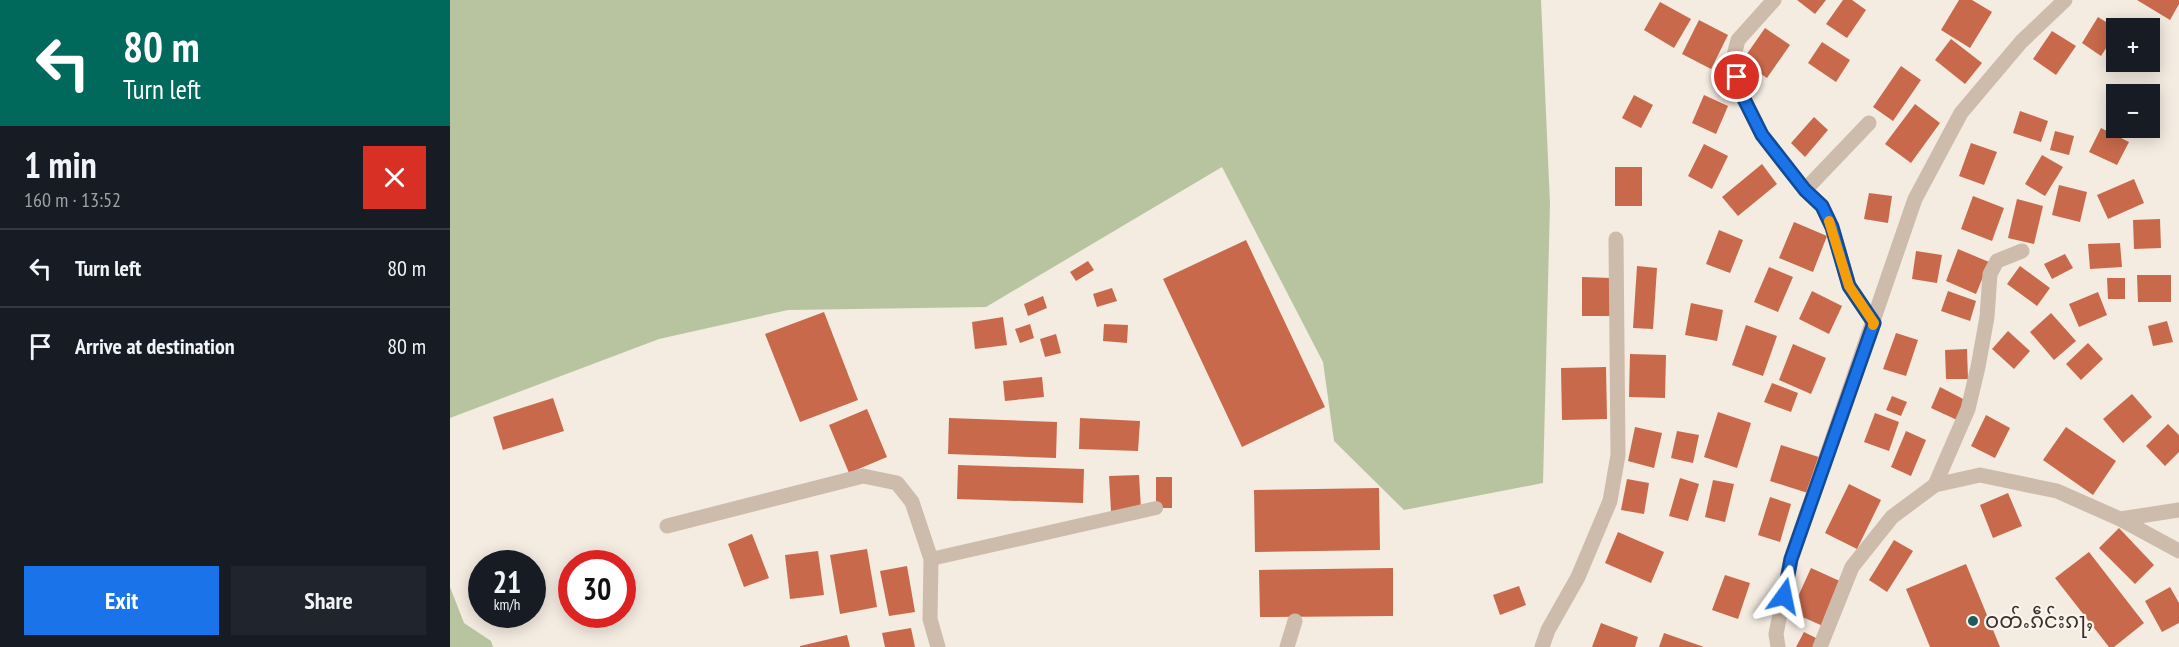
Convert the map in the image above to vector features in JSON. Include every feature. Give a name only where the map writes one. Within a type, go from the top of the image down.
[{"type":"street","points":[[1774,0],[1738,40],[1733,59],[1742,95],[1762,135],[1805,190],[1822,206],[1832,227],[1849,286],[1874,323]]},
{"type":"street","points":[[1778,647],[1776,634],[1791,559],[1915,199],[1960,113],[2021,42],[2065,0]]},
{"type":"street","points":[[1805,190],[1869,123]]},
{"type":"street","points":[[1542,647],[1548,630],[1578,577],[1610,501],[1618,455],[1616,239]]},
{"type":"street","points":[[1935,485],[1968,409],[1987,317],[1990,274],[1997,261],[2022,250]]},
{"type":"street","points":[[1820,647],[1852,567],[1892,517],[1935,485],[1980,475],[2057,492],[2120,519],[2179,551]]},
{"type":"street","points":[[667,526],[863,476],[897,483],[912,502],[931,559],[930,619],[938,647]]},
{"type":"street","points":[[2120,519],[2179,510]]},
{"type":"street","points":[[1287,647],[1295,621]]},
{"type":"lane","points":[[931,559],[1156,508]]},
{"type":"green space","points":[[450,0],[1541,0],[1550,204],[1543,483],[1404,510],[1334,441],[1323,362],[1222,167],[986,307],[788,310],[659,339],[450,418]]},
{"type":"green space","points":[[450,587],[464,623],[468,628],[491,641],[493,647],[450,647]]},
{"type":"building","points":[[1797,0],[1826,0],[1815,14]]},
{"type":"building","points":[[1843,0],[1852,0],[1866,10],[1847,38],[1826,24]]},
{"type":"building","points":[[1959,0],[1972,0],[1992,12],[1970,48],[1941,30]]},
{"type":"building","points":[[2137,0],[2179,0],[2179,4],[2170,20]]},
{"type":"building","points":[[1660,2],[1691,19],[1674,48],[1644,30]]},
{"type":"building","points":[[2098,17],[2106,22],[2106,48],[2101,56],[2082,43]]},
{"type":"building","points":[[1699,20],[1728,35],[1711,69],[1682,54]]},
{"type":"building","points":[[1765,28],[1790,45],[1767,78],[1742,61]]},
{"type":"building","points":[[2052,31],[2076,46],[2056,75],[2033,59]]},
{"type":"building","points":[[1951,39],[1982,63],[1965,84],[1935,60]]},
{"type":"building","points":[[1822,42],[1850,60],[1836,82],[1808,63]]},
{"type":"building","points":[[1901,66],[1921,80],[1893,121],[1873,107]]},
{"type":"building","points":[[1634,95],[1653,105],[1641,128],[1622,118]]},
{"type":"building","points":[[1704,95],[1728,106],[1716,134],[1692,123]]},
{"type":"building","points":[[1915,104],[1940,123],[1911,163],[1885,144]]},
{"type":"building","points":[[2020,111],[2048,121],[2041,142],[2013,133]]},
{"type":"building","points":[[1814,117],[1828,130],[1805,157],[1791,143]]},
{"type":"building","points":[[2101,128],[2106,130],[2106,138],[2121,138],[2129,142],[2117,165],[2089,152]]},
{"type":"building","points":[[2055,131],[2074,136],[2069,155],[2050,150]]},
{"type":"building","points":[[1971,143],[1997,152],[1984,185],[1959,176]]},
{"type":"building","points":[[1704,144],[1728,156],[1712,189],[1688,176]]},
{"type":"building","points":[[2042,155],[2063,167],[2045,196],[2025,184]]},
{"type":"building","points":[[1762,164],[1777,184],[1738,216],[1722,197]]},
{"type":"building","points":[[1615,167],[1642,167],[1642,206],[1615,206]]},
{"type":"building","points":[[2134,179],[2144,203],[2108,219],[2097,195]]},
{"type":"building","points":[[2059,185],[2087,192],[2080,222],[2052,215]]},
{"type":"building","points":[[1869,193],[1892,196],[1888,223],[1864,219]]},
{"type":"building","points":[[1973,196],[2004,208],[1992,241],[1961,229]]},
{"type":"building","points":[[2017,199],[2043,206],[2034,244],[2008,238]]},
{"type":"building","points":[[2160,219],[2161,248],[2134,249],[2133,220]]},
{"type":"building","points":[[1794,222],[1827,236],[1813,272],[1779,258]]},
{"type":"building","points":[[1719,230],[1743,240],[1730,273],[1706,264]]},
{"type":"building","points":[[1246,240],[1325,407],[1242,447],[1163,279]]},
{"type":"building","points":[[2120,243],[2122,267],[2090,269],[2088,244]]},
{"type":"building","points":[[1958,249],[1989,262],[1976,294],[1946,281]]},
{"type":"building","points":[[1916,251],[1942,255],[1937,283],[1912,279]]},
{"type":"building","points":[[2065,254],[2073,268],[2052,279],[2044,264]]},
{"type":"building","points":[[1088,261],[1094,270],[1076,281],[1070,272]]},
{"type":"building","points":[[1637,266],[1657,268],[1653,329],[1633,328]]},
{"type":"building","points":[[2020,266],[2050,288],[2037,306],[2007,284]]},
{"type":"building","points":[[1769,267],[1793,277],[1778,312],[1754,302]]},
{"type":"building","points":[[2137,275],[2171,275],[2171,302],[2138,302]]},
{"type":"building","points":[[1582,277],[1611,278],[1611,316],[1582,316]]},
{"type":"building","points":[[2107,278],[2125,278],[2125,299],[2108,299]]},
{"type":"building","points":[[1112,288],[1117,301],[1097,307],[1093,294]]},
{"type":"building","points":[[1812,291],[1842,306],[1829,334],[1799,319]]},
{"type":"building","points":[[1948,291],[1976,301],[1970,321],[1941,311]]},
{"type":"building","points":[[2098,292],[2107,315],[2079,327],[2069,304]]},
{"type":"building","points":[[1043,296],[1047,308],[1028,316],[1024,304]]},
{"type":"building","points":[[1691,303],[1723,310],[1717,341],[1685,335]]},
{"type":"building","points":[[824,312],[858,400],[800,422],[765,334]]},
{"type":"building","points":[[2051,313],[2076,341],[2054,360],[2030,332]]},
{"type":"building","points":[[1003,317],[1007,345],[975,349],[972,322]]},
{"type":"building","points":[[2167,321],[2173,342],[2153,346],[2148,326]]},
{"type":"building","points":[[1030,324],[1034,338],[1020,343],[1015,329]]},
{"type":"building","points":[[1104,324],[1128,325],[1127,343],[1103,341]]},
{"type":"building","points":[[1746,325],[1777,336],[1763,376],[1732,365]]},
{"type":"building","points":[[2008,331],[2030,351],[2014,369],[1992,349]]},
{"type":"building","points":[[1896,333],[1918,340],[1906,376],[1883,369]]},
{"type":"building","points":[[1056,334],[1061,353],[1045,357],[1040,339]]},
{"type":"building","points":[[2088,343],[2103,359],[2081,380],[2066,364]]},
{"type":"building","points":[[1793,344],[1826,358],[1811,394],[1779,380]]},
{"type":"building","points":[[1967,349],[1968,379],[1946,379],[1945,350]]},
{"type":"building","points":[[1630,354],[1666,355],[1665,398],[1629,397]]},
{"type":"building","points":[[1606,367],[1607,419],[1562,420],[1561,368]]},
{"type":"building","points":[[1042,377],[1044,397],[1005,401],[1003,381]]},
{"type":"building","points":[[1772,383],[1798,393],[1791,412],[1764,402]]},
{"type":"building","points":[[1940,387],[1967,401],[1957,420],[1931,408]]},
{"type":"building","points":[[2132,394],[2152,417],[2123,443],[2103,419]]},
{"type":"building","points":[[1892,396],[1907,402],[1901,416],[1886,410]]},
{"type":"building","points":[[553,398],[564,431],[503,450],[493,417]]},
{"type":"building","points":[[867,409],[887,457],[849,473],[829,425]]},
{"type":"building","points":[[1718,412],[1751,423],[1737,468],[1704,457]]},
{"type":"building","points":[[1875,413],[1899,422],[1889,451],[1864,442]]},
{"type":"building","points":[[1986,415],[2010,428],[1995,458],[1971,446]]},
{"type":"building","points":[[949,418],[1057,422],[1056,458],[948,454]]},
{"type":"building","points":[[1080,418],[1140,421],[1138,451],[1079,449]]},
{"type":"building","points":[[2168,424],[2179,435],[2179,452],[2165,466],[2146,446]]},
{"type":"building","points":[[1635,427],[1662,433],[1654,468],[1628,461]]},
{"type":"building","points":[[2066,427],[2116,461],[2093,495],[2043,460]]},
{"type":"building","points":[[1677,431],[1699,435],[1693,463],[1671,458]]},
{"type":"building","points":[[1906,431],[1926,440],[1911,476],[1891,467]]},
{"type":"building","points":[[1781,445],[1822,458],[1811,494],[1770,481]]},
{"type":"building","points":[[958,465],[1084,469],[1083,503],[957,499]]},
{"type":"building","points":[[1139,475],[1141,509],[1111,511],[1109,476]]},
{"type":"building","points":[[1156,477],[1172,477],[1172,508],[1156,508]]},
{"type":"building","points":[[1680,478],[1699,484],[1688,521],[1669,516]]},
{"type":"building","points":[[1627,479],[1649,483],[1644,514],[1621,510]]},
{"type":"building","points":[[1713,480],[1734,484],[1725,522],[1705,517]]},
{"type":"building","points":[[1849,484],[1881,500],[1857,549],[1825,533]]},
{"type":"building","points":[[1379,488],[1380,550],[1255,552],[1254,490]]},
{"type":"building","points":[[2008,493],[2022,526],[1993,538],[1980,505]]},
{"type":"building","points":[[1770,497],[1791,504],[1780,542],[1758,535]]},
{"type":"building","points":[[2119,528],[2154,565],[2135,584],[2099,548]]},
{"type":"building","points":[[1618,532],[1664,552],[1651,583],[1605,563]]},
{"type":"building","points":[[752,534],[769,578],[744,587],[728,544]]},
{"type":"building","points":[[1894,540],[1913,551],[1887,592],[1869,580]]},
{"type":"building","points":[[867,549],[877,607],[840,614],[830,555]]},
{"type":"building","points":[[818,551],[824,595],[790,599],[785,555]]},
{"type":"building","points":[[2089,552],[2144,623],[2114,647],[2109,647],[2055,578]]},
{"type":"building","points":[[1966,564],[2000,647],[1930,647],[1906,589]]},
{"type":"building","points":[[907,566],[915,612],[889,616],[880,571]]},
{"type":"building","points":[[1393,568],[1393,616],[1260,617],[1259,570]]},
{"type":"building","points":[[1811,568],[1842,582],[1823,626],[1791,612]]},
{"type":"building","points":[[1725,575],[1750,583],[1738,619],[1712,610]]},
{"type":"building","points":[[1519,586],[1526,605],[1500,615],[1493,595]]},
{"type":"building","points":[[2170,587],[2179,603],[2179,623],[2162,632],[2145,601]]},
{"type":"building","points":[[1601,623],[1638,637],[1635,647],[1592,647]]},
{"type":"building","points":[[911,628],[915,647],[885,647],[882,633]]},
{"type":"building","points":[[1804,632],[1818,639],[1814,647],[1796,647]]},
{"type":"building","points":[[1664,633],[1704,647],[1659,647]]},
{"type":"building","points":[[847,635],[850,647],[800,647],[800,646]]},
{"type":"slow traffic","points":[[1829,221],[1849,286],[1874,323],[1873,325]]},
{"type":"place","name":"ဝတ်ႉၵဵင်းၵႃႇ","points":[[1973,621]]},
{"type":"route","points":[[1737,77],[1742,95],[1762,135],[1805,190],[1822,206],[1832,227],[1849,286],[1874,323],[1791,559],[1784,596]]}]
